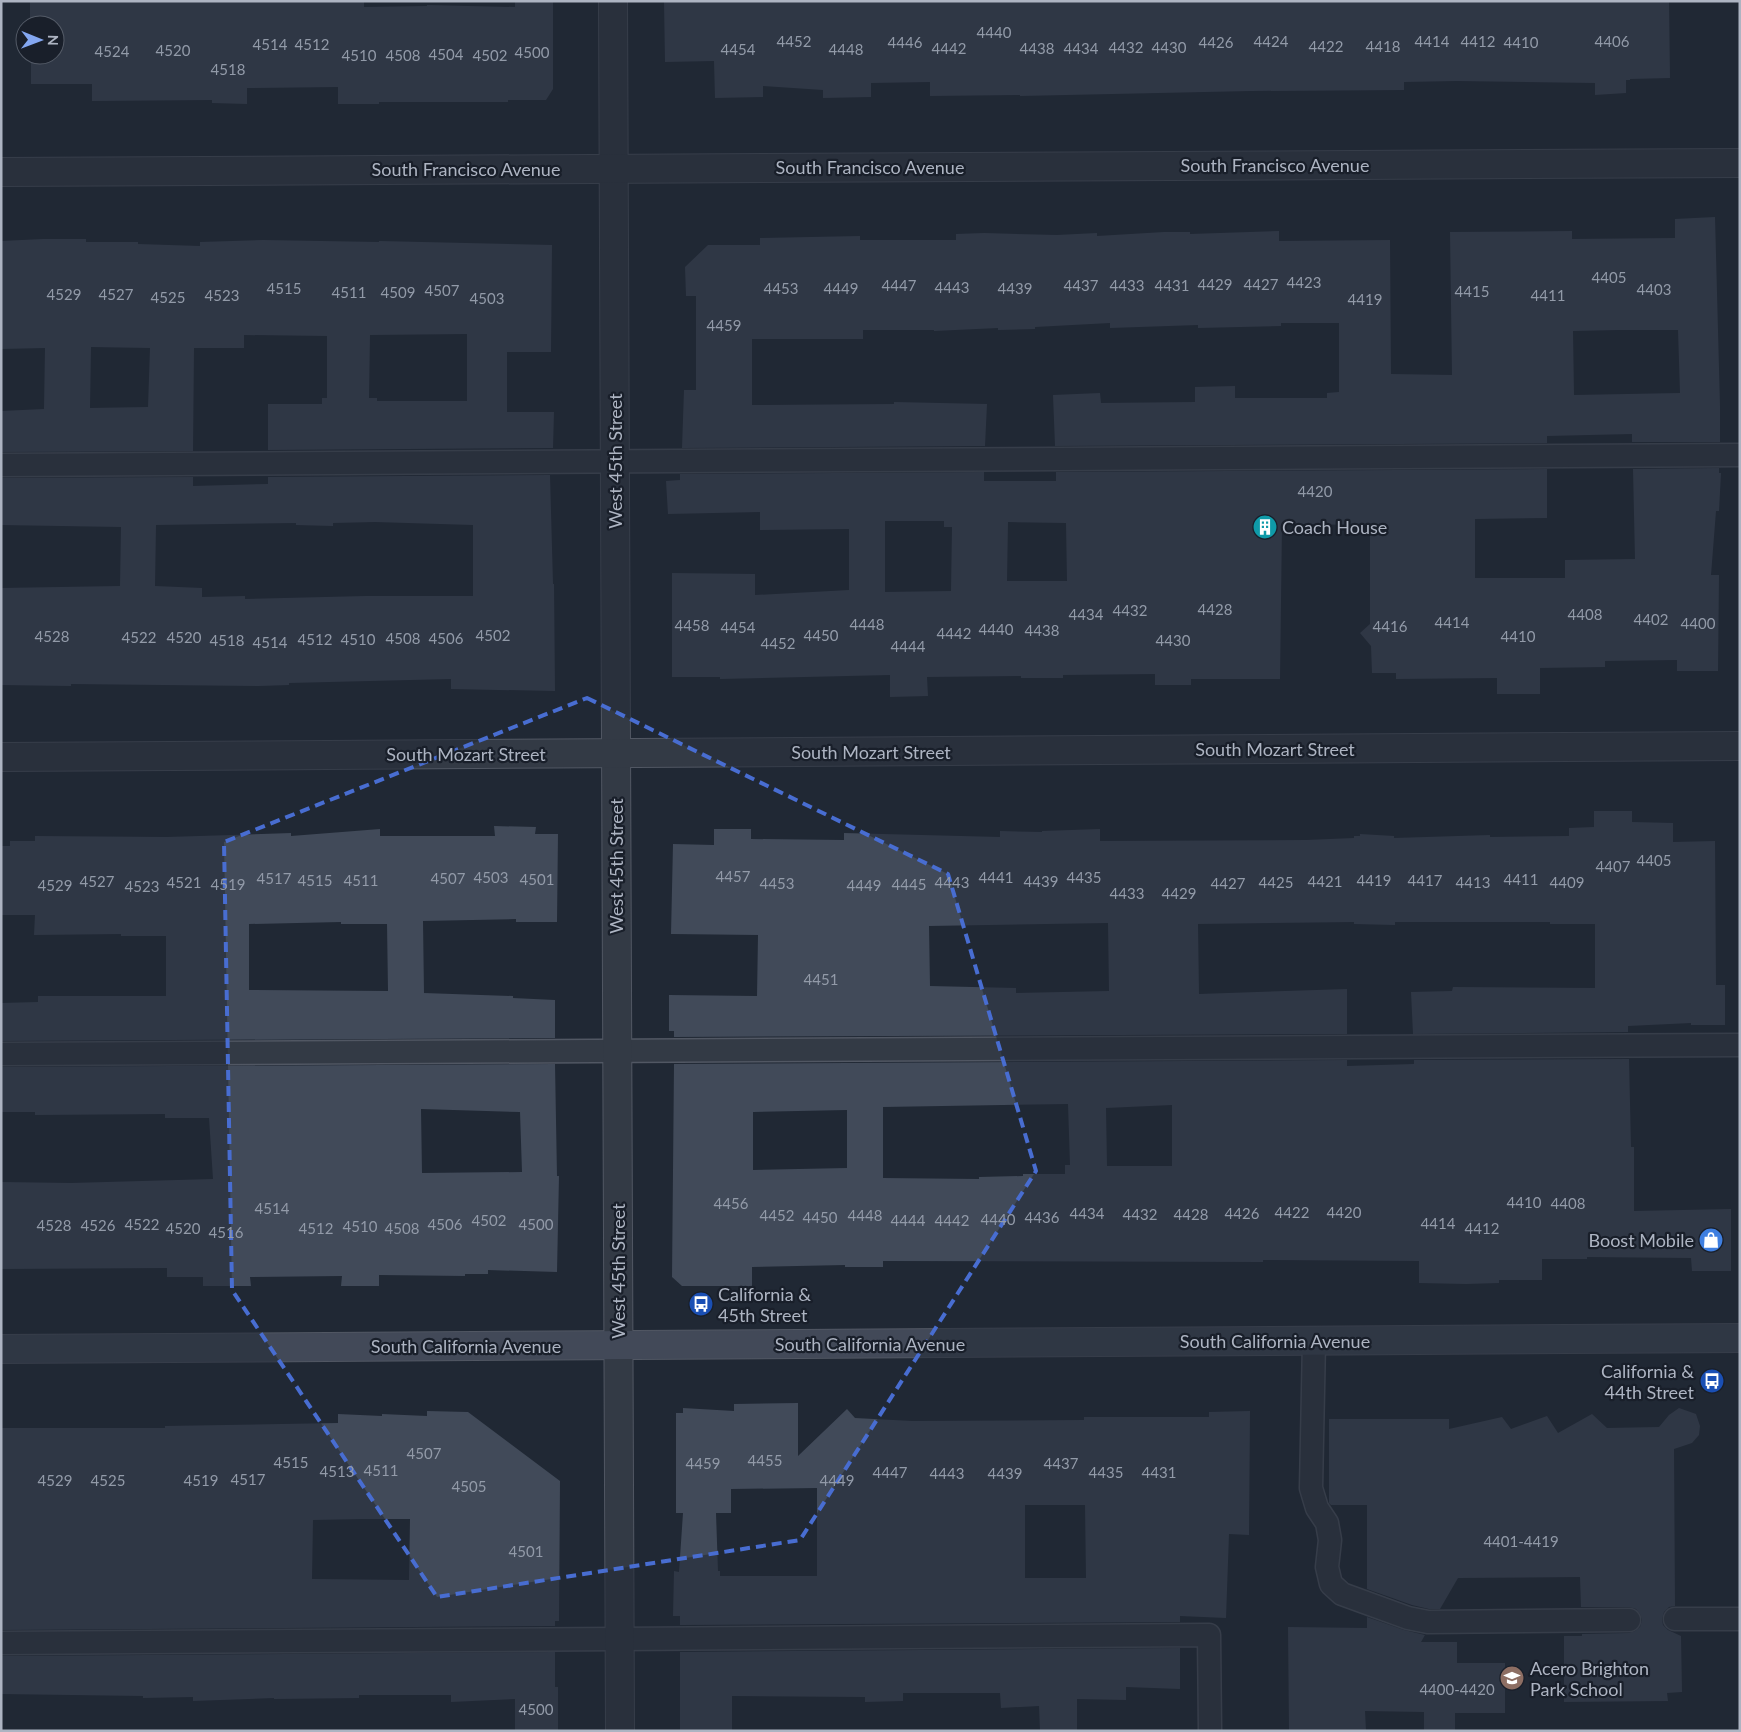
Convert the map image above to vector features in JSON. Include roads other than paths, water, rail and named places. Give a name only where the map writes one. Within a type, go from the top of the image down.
[{"type":"main road","name":"South California Avenue","points":[[1,1349],[1740,1338]]},
{"type":"street","name":"West 45th Street","points":[[613,1],[620,1731]]},
{"type":"street","name":"South Francisco Avenue","points":[[1,172],[1740,163]]},
{"type":"street","name":"South Mozart Street","points":[[1,757],[1740,746]]},
{"type":"lane","points":[[1,466],[1740,455]]},
{"type":"lane","points":[[1,1054],[1740,1045]]},
{"type":"lane","points":[[1314,1341],[1311,1488],[1317,1508],[1327,1523],[1330,1540],[1327,1567],[1331,1584],[1342,1594],[1408,1618],[1428,1622],[1629,1620]]},
{"type":"lane","points":[[1675,1619],[1740,1619]]},
{"type":"lane","points":[[1,1643],[1209,1634],[1210,1731]]},
{"type":"place","name":"Coach House","points":[[1265,527]]},
{"type":"place","name":"Boost Mobile","points":[[1711,1240]]},
{"type":"place","name":"California & 45th Street","points":[[701,1304]]},
{"type":"place","name":"California & 44th Street","points":[[1712,1381]]},
{"type":"place","name":"Acero Brighton Park School","points":[[1512,1678]]}]
